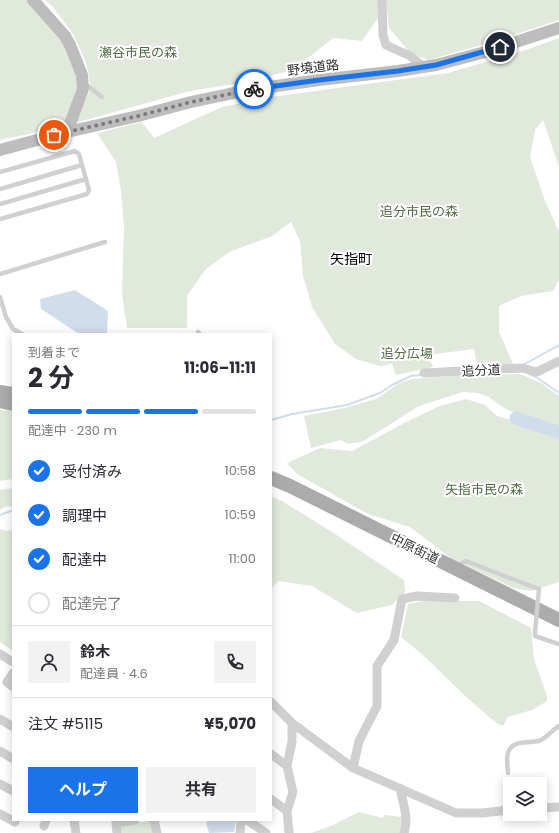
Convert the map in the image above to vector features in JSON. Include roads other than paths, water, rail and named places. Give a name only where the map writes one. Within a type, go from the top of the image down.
[{"type":"main road","points":[[0,392],[12,394]]},
{"type":"main road","points":[[0,402],[12,404]]},
{"type":"main road","name":"中原街道","points":[[272,478],[559,620]]},
{"type":"main road","name":"中原街道","points":[[272,487],[559,627]]},
{"type":"street","points":[[33,0],[65,36],[79,66],[83,82],[80,97],[67,132]]},
{"type":"street","points":[[382,0],[383,35],[386,45],[410,56],[424,67]]},
{"type":"street","name":"野境道路","points":[[0,150],[191,102],[248,90],[436,65],[485,52],[559,28]]},
{"type":"street","name":"追分道","points":[[424,373],[522,368],[537,372],[559,361]]},
{"type":"street","points":[[353,768],[359,741],[377,706],[377,666],[394,640],[402,599],[417,596],[455,598]]},
{"type":"street","points":[[0,654],[12,661]]},
{"type":"street","points":[[12,674],[7,682],[12,686]]},
{"type":"street","points":[[272,703],[292,723],[353,768],[456,813],[482,813],[503,811]]},
{"type":"street","points":[[0,720],[12,726]]},
{"type":"street","points":[[289,833],[286,811],[293,792],[287,766],[292,742],[292,723]]},
{"type":"street","points":[[0,751],[12,758]]},
{"type":"street","points":[[272,755],[287,766]]},
{"type":"street","points":[[0,784],[12,790]]},
{"type":"street","points":[[400,788],[406,814],[404,833]]},
{"type":"street","points":[[272,800],[286,811]]},
{"type":"street","points":[[547,808],[559,807]]},
{"type":"street","points":[[0,814],[12,820]]},
{"type":"street","points":[[74,821],[76,833]]},
{"type":"street","points":[[117,833],[116,823],[129,821]]},
{"type":"street","points":[[154,821],[157,833]]},
{"type":"street","points":[[240,833],[241,821]]},
{"type":"street","points":[[249,821],[266,833]]},
{"type":"lane","points":[[83,82],[102,97]]},
{"type":"lane","points":[[0,172],[75,151],[79,154],[89,190],[87,194],[0,219]]},
{"type":"lane","points":[[0,189],[82,165]]},
{"type":"lane","points":[[0,204],[86,179]]},
{"type":"lane","points":[[0,274],[105,242]]},
{"type":"lane","points":[[0,297],[6,317],[13,330],[20,333]]},
{"type":"lane","points":[[454,567],[466,561],[539,589],[535,636],[559,644]]},
{"type":"lane","points":[[508,773],[507,752],[512,746],[519,743],[540,741],[559,726]]},
{"type":"water","points":[[75,290],[108,311],[107,333],[77,333],[41,309],[40,299]]},
{"type":"water","points":[[208,821],[236,821],[234,832],[209,833],[206,823]]},
{"type":"waterway","points":[[523,365],[559,345]]},
{"type":"waterway","points":[[529,374],[536,377],[559,393]]},
{"type":"waterway","points":[[272,420],[292,414],[347,405],[380,393],[392,385],[411,376],[421,375]]},
{"type":"waterway","points":[[516,418],[559,432]]},
{"type":"waterway","points":[[0,515],[12,510]]},
{"type":"district","name":"矢指町","points":[[351,259]]},
{"type":"park label","name":"瀬谷市民の森","points":[[138,52]]},
{"type":"park label","name":"追分市民の森","points":[[419,211]]},
{"type":"park label","name":"追分広場","points":[[407,353]]},
{"type":"park label","name":"矢指市民の森","points":[[484,489]]}]
